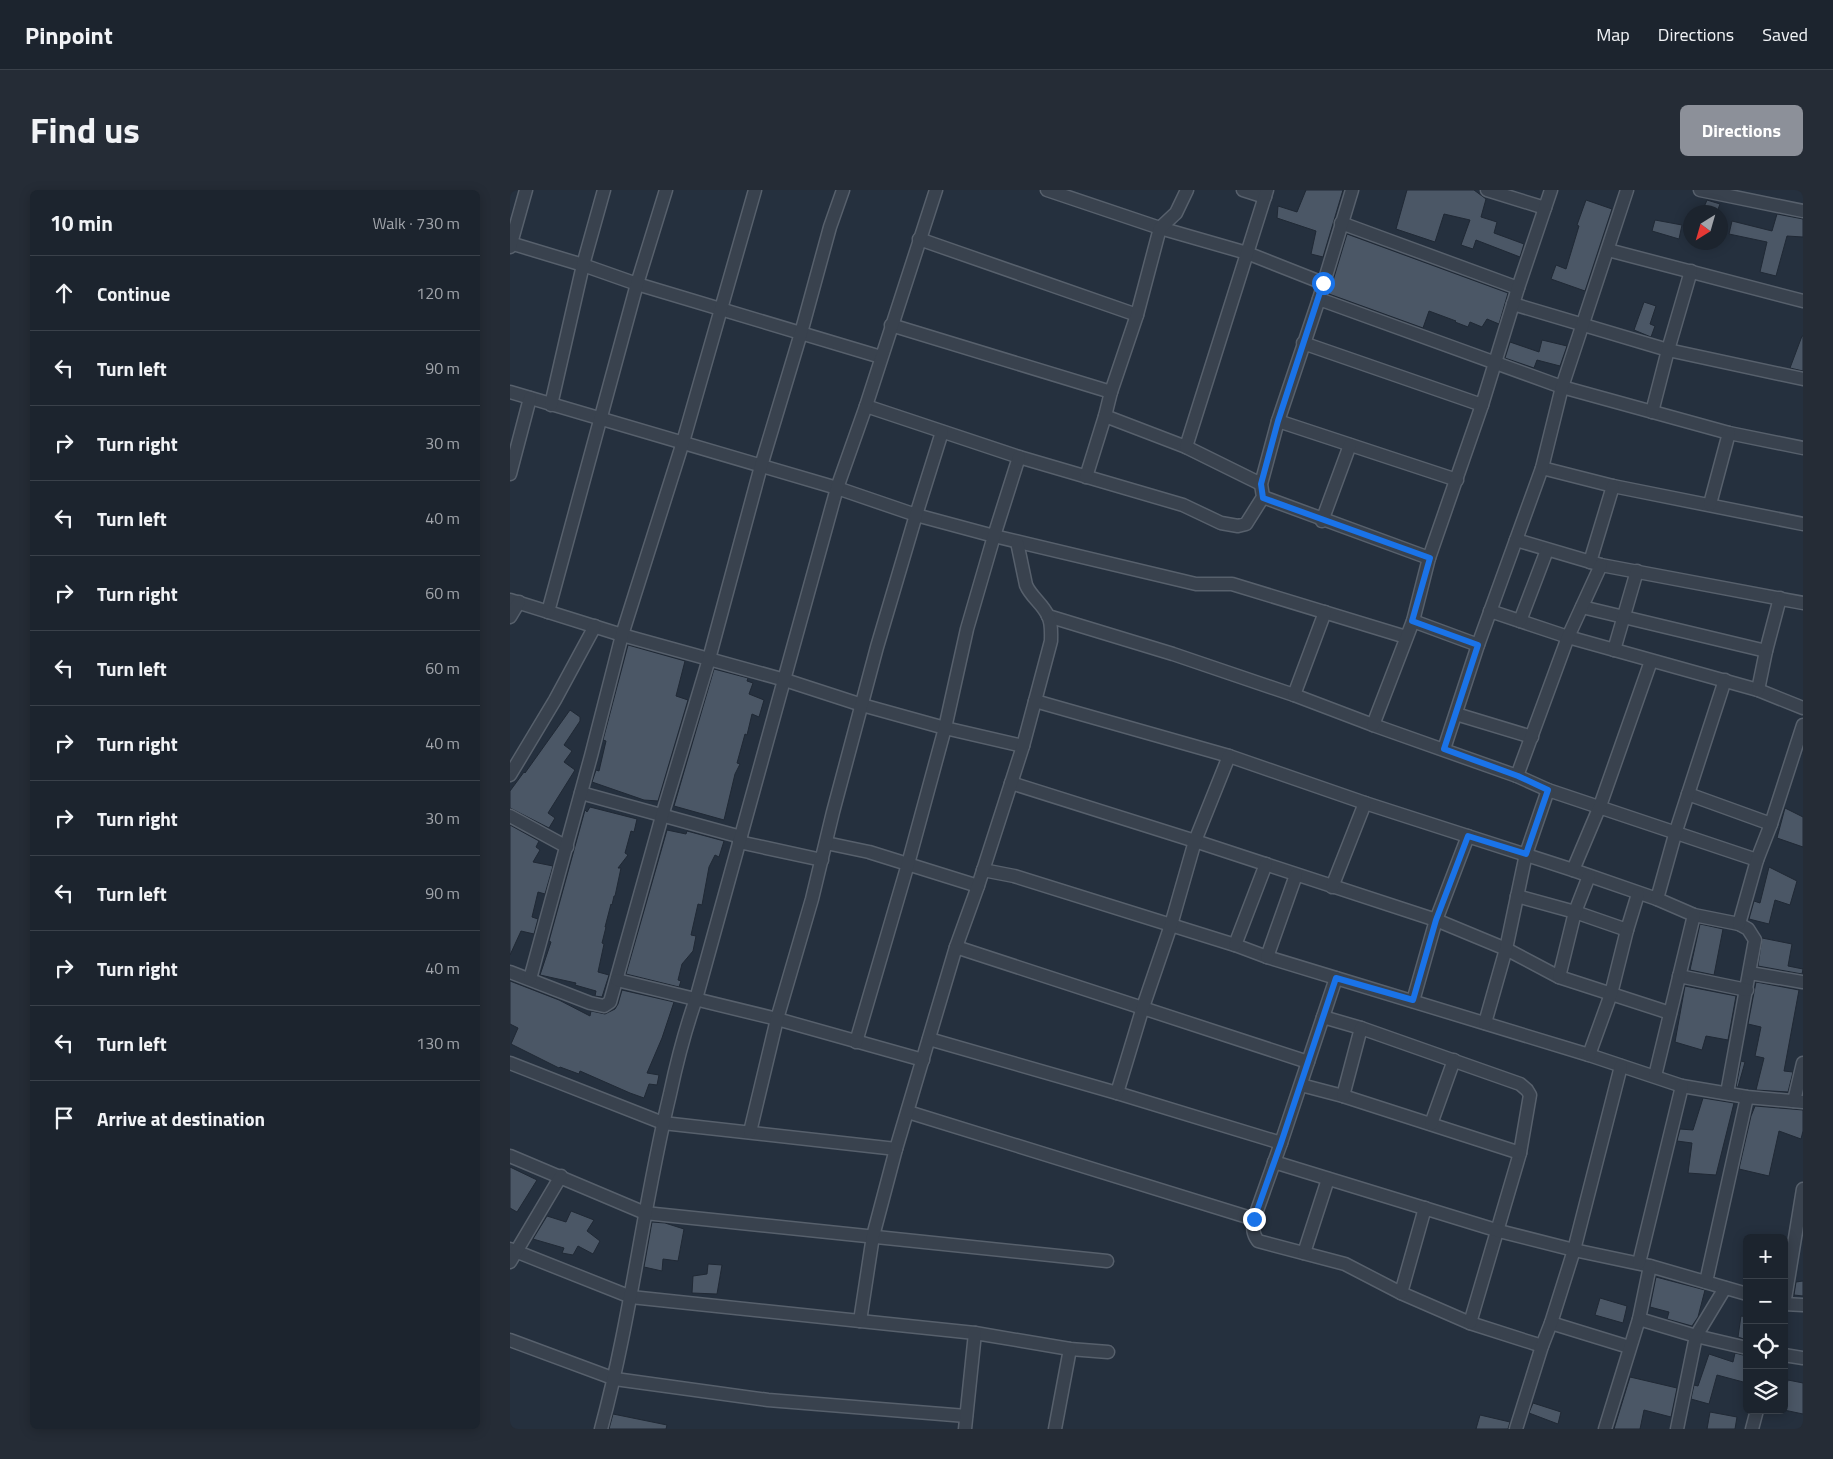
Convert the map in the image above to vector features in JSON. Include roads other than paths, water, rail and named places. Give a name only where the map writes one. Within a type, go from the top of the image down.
[{"type":"street","points":[[526,190],[510,244],[881,357]]},
{"type":"street","points":[[551,404],[583,265],[604,190]]},
{"type":"street","points":[[548,612],[637,284],[666,190]]},
{"type":"street","points":[[530,980],[622,635],[683,442],[755,190]]},
{"type":"street","points":[[510,972],[590,1003],[604,1006],[610,1002],[662,816],[709,659],[761,466],[802,333],[830,227],[843,190]]},
{"type":"street","points":[[601,1429],[615,1379],[662,1122],[686,1027],[696,999],[837,488],[866,406],[936,190]]},
{"type":"street","points":[[1047,190],[1160,228],[1247,253],[1323,283]]},
{"type":"street","points":[[1086,476],[1106,416],[1111,392],[1137,316],[1160,228],[1176,213],[1187,190]]},
{"type":"street","points":[[1186,447],[1266,194],[1243,190]]},
{"type":"street","points":[[866,406],[1020,457],[1182,505],[1221,522],[1238,526],[1246,524],[1263,498],[1261,484],[1278,421],[1319,300],[1352,190]]},
{"type":"street","points":[[1487,190],[1545,208]]},
{"type":"street","points":[[1373,725],[1412,621],[1430,558],[1482,406],[1518,288],[1551,190]]},
{"type":"street","points":[[1444,749],[1478,645],[1542,468],[1562,387],[1627,190]]},
{"type":"street","points":[[1700,190],[1803,211]]},
{"type":"street","points":[[1341,224],[1518,288]]},
{"type":"street","points":[[919,239],[1137,316]]},
{"type":"street","points":[[1608,250],[1803,301]]},
{"type":"street","points":[[1652,412],[1691,271]]},
{"type":"street","points":[[1319,300],[1562,387],[1729,433],[1803,448]]},
{"type":"street","points":[[1513,304],[1668,350],[1803,379]]},
{"type":"street","points":[[891,325],[1111,392]]},
{"type":"street","points":[[1303,343],[1482,406]]},
{"type":"street","points":[[510,392],[600,420],[683,442],[837,488],[916,515],[1017,542],[1196,584],[1232,584],[1406,637]]},
{"type":"street","points":[[510,474],[530,398]]},
{"type":"street","points":[[1106,416],[1186,447],[1261,484]]},
{"type":"street","points":[[1278,421],[1457,480]]},
{"type":"street","points":[[750,1132],[777,1019],[822,860],[862,705],[916,515],[942,432]]},
{"type":"street","points":[[1710,504],[1729,433]]},
{"type":"street","points":[[1322,520],[1350,445]]},
{"type":"street","points":[[856,1042],[945,728],[967,629],[994,536],[1020,457]]},
{"type":"street","points":[[1542,468],[1612,486],[1803,524]]},
{"type":"street","points":[[1518,776],[1568,637],[1582,607],[1595,564],[1612,486]]},
{"type":"street","points":[[1263,498],[1430,558]]},
{"type":"street","points":[[1516,540],[1595,564],[1803,603]]},
{"type":"street","points":[[860,1322],[873,1236],[896,1149],[956,947],[978,886],[1023,746],[1051,641],[1051,628],[1048,616],[1028,592],[1017,542]]},
{"type":"street","points":[[1520,620],[1548,550]]},
{"type":"street","points":[[1614,650],[1637,571]]},
{"type":"street","points":[[1758,690],[1780,598]]},
{"type":"street","points":[[510,617],[514,601],[622,635],[785,680],[862,705],[945,728],[1023,746]]},
{"type":"street","points":[[1582,607],[1766,651]]},
{"type":"street","points":[[1490,611],[1568,637],[1758,690],[1803,708]]},
{"type":"street","points":[[1294,695],[1325,612]]},
{"type":"street","points":[[1048,616],[1173,654],[1294,695],[1518,776],[1548,790],[1757,860]]},
{"type":"street","points":[[1412,621],[1478,645]]},
{"type":"street","points":[[510,775],[555,700],[595,626]]},
{"type":"street","points":[[1573,870],[1600,806],[1651,661]]},
{"type":"street","points":[[1657,900],[1676,832],[1725,680]]},
{"type":"street","points":[[1035,701],[1230,756],[1365,803],[1573,870],[1694,915],[1739,924],[1748,928],[1755,940],[1727,1093]]},
{"type":"street","points":[[1456,714],[1532,737]]},
{"type":"street","points":[[1739,924],[1757,860],[1803,725]]},
{"type":"street","points":[[1117,1093],[1171,925],[1195,841],[1230,756]]},
{"type":"street","points":[[1011,783],[1436,920],[1506,949],[1559,976],[1670,1013]]},
{"type":"street","points":[[1485,1023],[1506,949],[1526,854],[1548,790]]},
{"type":"street","points":[[581,793],[740,840],[822,860]]},
{"type":"street","points":[[1688,794],[1770,824]]},
{"type":"street","points":[[1332,887],[1365,803]]},
{"type":"street","points":[[510,816],[567,847]]},
{"type":"street","points":[[1413,1000],[1436,920],[1468,836]]},
{"type":"street","points":[[826,843],[869,852],[978,886]]},
{"type":"street","points":[[1235,945],[1266,864]]},
{"type":"street","points":[[983,870],[1014,876],[1336,978],[1589,1055],[1682,1086],[1747,1097],[1799,1102],[1803,1063]]},
{"type":"street","points":[[1267,956],[1296,874]]},
{"type":"street","points":[[1559,976],[1575,912],[1589,876]]},
{"type":"street","points":[[1589,1055],[1611,994],[1638,894]]},
{"type":"street","points":[[1518,896],[1575,912],[1627,930]]},
{"type":"street","points":[[1654,1076],[1694,915]]},
{"type":"street","points":[[956,947],[1308,1062]]},
{"type":"street","points":[[1750,973],[1803,982]]},
{"type":"street","points":[[1679,976],[1747,990]]},
{"type":"street","points":[[1336,978],[1254,1219],[1252,1230],[1258,1241],[1345,1264],[1401,1294],[1470,1323],[1542,1346]]},
{"type":"street","points":[[617,980],[777,1019],[923,1060]]},
{"type":"street","points":[[1323,1017],[1361,1028],[1520,1084],[1530,1095],[1520,1153],[1499,1231],[1470,1323]]},
{"type":"street","points":[[1343,1096],[1361,1028]]},
{"type":"street","points":[[929,1039],[1281,1143]]},
{"type":"street","points":[[1431,1124],[1454,1060]]},
{"type":"street","points":[[510,1063],[662,1122],[896,1149]]},
{"type":"street","points":[[1516,1429],[1574,1250],[1621,1066]]},
{"type":"street","points":[[1300,1085],[1343,1096],[1520,1153]]},
{"type":"street","points":[[1605,1429],[1638,1319],[1644,1265],[1682,1086]]},
{"type":"street","points":[[1706,1282],[1747,1097]]},
{"type":"street","points":[[908,1112],[1254,1219]]},
{"type":"street","points":[[510,1156],[645,1213],[1107,1261]]},
{"type":"street","points":[[1274,1162],[1499,1231],[1644,1265],[1743,1293]]},
{"type":"street","points":[[560,1176],[512,1254],[630,1297],[975,1333],[1070,1349],[1108,1352]]},
{"type":"street","points":[[1304,1253],[1328,1179]]},
{"type":"street","points":[[1788,1280],[1803,1189]]},
{"type":"street","points":[[1401,1294],[1425,1208]]},
{"type":"street","points":[[1677,1429],[1696,1336],[1725,1288]]},
{"type":"street","points":[[1788,1304],[1803,1305]]},
{"type":"street","points":[[1638,1319],[1743,1347]]},
{"type":"street","points":[[1551,1322],[1629,1347]]},
{"type":"street","points":[[510,1340],[615,1379],[768,1400],[966,1422],[975,1333]]},
{"type":"street","points":[[1054,1429],[1070,1349]]},
{"type":"street","points":[[1788,1356],[1803,1358]]},
{"type":"street","points":[[1752,1429],[1756,1414]]}]
